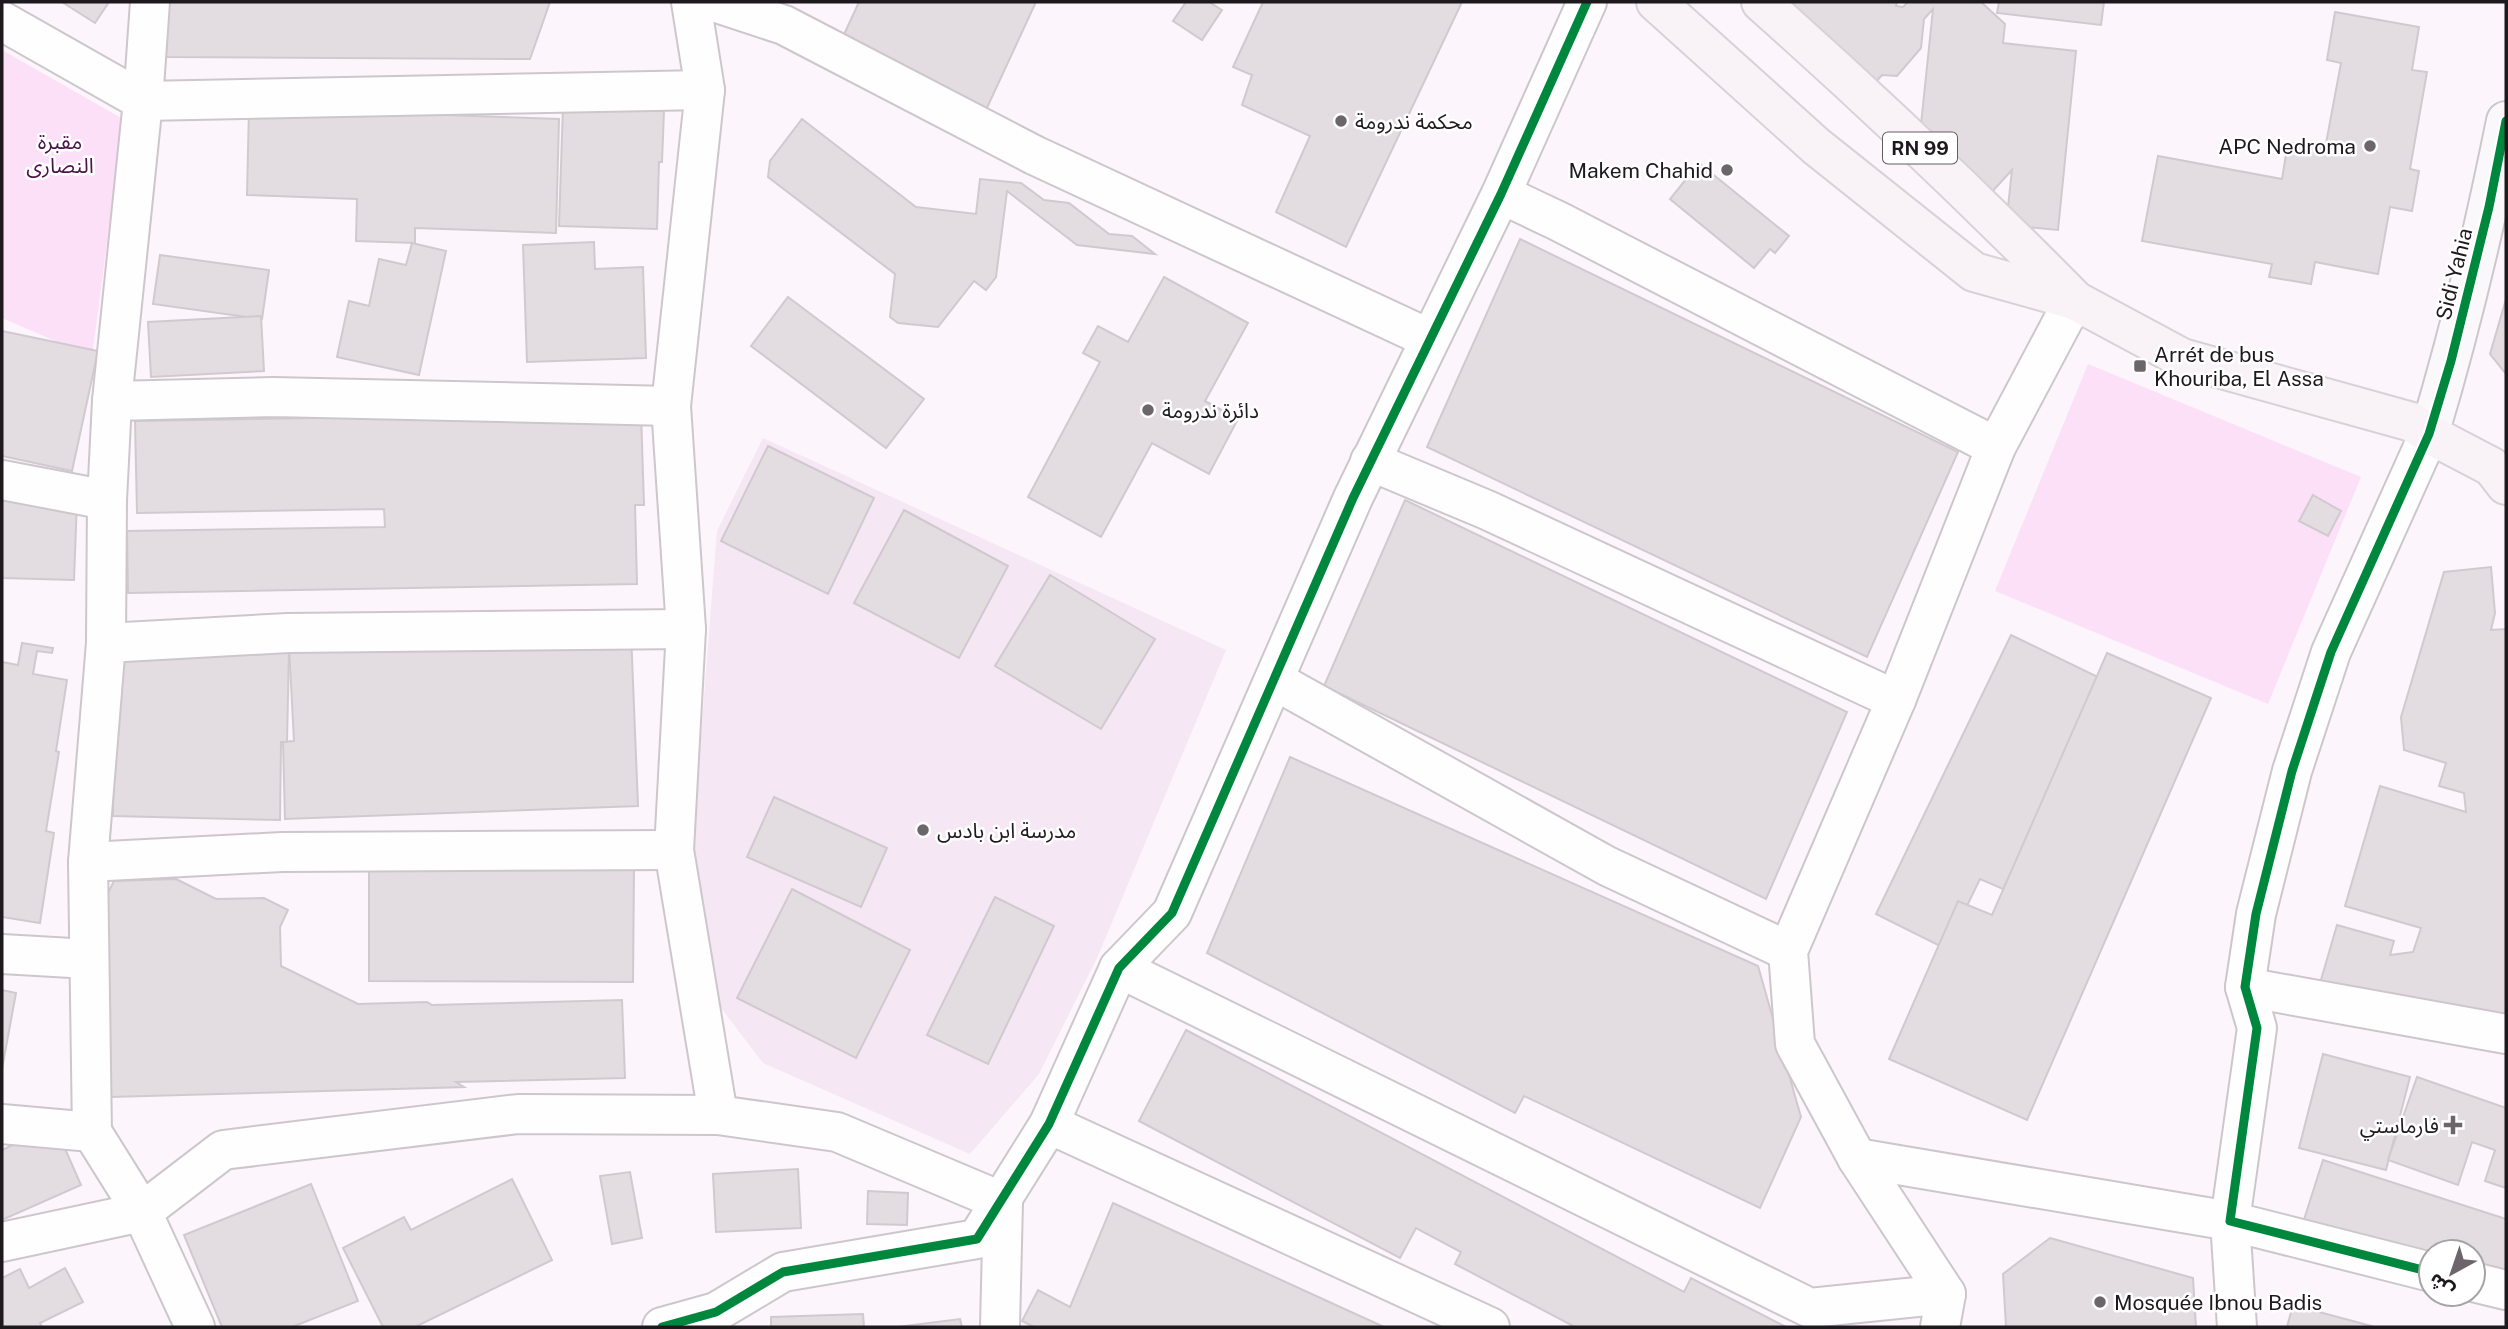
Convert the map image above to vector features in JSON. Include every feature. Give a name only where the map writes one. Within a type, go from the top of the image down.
[{"type":"main road","name":"RN 99","points":[[1656,2],[1816,146],[1974,272],[2074,300],[2182,358],[2412,422],[2429,434],[2492,467],[2506,485]]},
{"type":"main road","name":"RN 99","points":[[1761,2],[1841,73],[1998,223],[2074,300]]},
{"type":"street","points":[[150,2],[143,101],[112,401],[107,500],[106,643],[88,862],[92,1132],[142,1212],[195,1327]]},
{"type":"street","points":[[691,2],[705,90],[671,406],[686,629],[674,850],[718,1115]]},
{"type":"street","points":[[715,2],[784,25],[1034,155],[1430,339]]},
{"type":"street","points":[[662,1327],[716,1320],[783,1272],[977,1239],[1003,1202],[1049,1124],[1119,968],[1172,913],[1370,461],[1501,194],[1587,2]]},
{"type":"street","points":[[2,21],[143,101],[705,90]]},
{"type":"street","name":"Sidi Yahia","points":[[2429,434],[2467,297],[2506,121]]},
{"type":"street","points":[[1501,194],[1996,447]]},
{"type":"street","points":[[1943,1311],[1795,1044],[1788,951],[1896,700],[1996,447],[2074,300]]},
{"type":"street","points":[[112,401],[273,397],[671,406]]},
{"type":"street","points":[[2237,1327],[2230,1221],[2257,1028],[2245,987],[2256,914],[2292,771],[2331,652],[2429,434]]},
{"type":"street","points":[[1370,461],[1487,510],[1896,700]]},
{"type":"street","points":[[2,480],[107,500]]},
{"type":"street","points":[[106,643],[288,633],[686,629]]},
{"type":"street","points":[[1274,680],[1607,866],[1788,951]]},
{"type":"street","points":[[88,862],[282,852],[674,850]]},
{"type":"street","points":[[2,954],[89,959]]},
{"type":"street","points":[[1119,968],[1810,1308],[1943,1311]]},
{"type":"street","points":[[2245,987],[2506,1034]]},
{"type":"street","points":[[2,1242],[142,1212],[223,1150],[518,1114],[718,1115],[837,1132],[1003,1202]]},
{"type":"street","points":[[2,1124],[92,1132]]},
{"type":"street","points":[[1049,1124],[1490,1327]]},
{"type":"street","points":[[1857,1157],[2230,1221],[2417,1268]]},
{"type":"street","points":[[1000,1327],[1003,1202]]},
{"type":"street","points":[[2487,1285],[2506,1290]]},
{"type":"shaded area","name":"مدرسة ابن بادس","points":[[763,438],[1226,650],[1097,958],[1039,1074],[970,1154],[763,1063],[715,1000],[694,874],[697,787],[717,531]]},
{"type":"green space","name":"مقبرة النصارى","points":[[2,50],[123,119],[92,357],[2,318]]},
{"type":"green space","points":[[2088,364],[2361,477],[2268,704],[1995,591]]},
{"type":"building","points":[[62,2],[109,2],[95,23]]},
{"type":"building","points":[[169,2],[550,2],[530,59],[166,57]]},
{"type":"building","points":[[859,2],[1036,2],[986,110],[834,56]]},
{"type":"building","points":[[1186,2],[1209,2],[1222,10],[1202,40],[1173,21]]},
{"type":"building","name":"محكمة ندرومة","points":[[1263,2],[1462,2],[1346,247],[1276,212],[1310,136],[1242,105],[1252,75],[1233,67]]},
{"type":"building","points":[[1764,2],[1897,2],[1896,6],[1903,7],[1908,2],[1981,2],[2005,24],[2003,43],[2076,51],[2058,230],[2006,225],[2012,170],[1989,195],[1920,134],[1933,9],[1924,19],[1921,48],[1897,76],[1882,75],[1866,93]]},
{"type":"building","points":[[1999,2],[2104,2],[2101,25],[1997,13]]},
{"type":"building","name":"APC Nedroma","points":[[2335,12],[2419,27],[2412,70],[2427,72],[2410,169],[2419,171],[2412,211],[2390,207],[2378,274],[2315,262],[2311,284],[2269,277],[2272,264],[2142,241],[2158,156],[2282,179],[2288,142],[2325,149],[2341,63],[2327,60]]},
{"type":"building","points":[[563,107],[664,111],[657,229],[559,226]]},
{"type":"building","points":[[249,108],[559,119],[556,233],[415,228],[415,243],[356,241],[357,199],[247,195]]},
{"type":"building","points":[[802,119],[916,207],[976,214],[980,179],[1021,183],[1044,200],[1069,203],[1109,234],[1132,236],[1155,254],[1077,245],[1007,191],[996,277],[986,290],[974,281],[938,327],[898,323],[890,317],[895,274],[768,177],[770,161]]},
{"type":"building","points":[[1699,163],[1789,236],[1775,253],[1770,249],[1754,268],[1670,199]]},
{"type":"building","points":[[1520,239],[1958,452],[1867,657],[1427,447]]},
{"type":"building","points":[[594,242],[595,269],[643,267],[646,358],[527,362],[523,245]]},
{"type":"building","points":[[412,243],[446,251],[419,375],[337,357],[349,301],[369,306],[379,259],[406,265]]},
{"type":"building","points":[[160,255],[269,270],[262,319],[153,304]]},
{"type":"building","name":"دائرة ندرومة","points":[[1164,277],[1248,323],[1205,401],[1238,419],[1209,474],[1152,443],[1101,537],[1028,497],[1100,362],[1083,353],[1098,326],[1128,342]]},
{"type":"building","points":[[788,297],[924,399],[886,448],[751,346]]},
{"type":"building","points":[[2506,299],[2506,374],[2490,354]]},
{"type":"building","points":[[261,316],[264,371],[151,377],[148,322]]},
{"type":"building","points":[[2,331],[98,351],[72,471],[2,456]]},
{"type":"building","points":[[641,413],[644,505],[635,505],[637,584],[128,593],[127,531],[385,527],[384,509],[137,513],[135,421]]},
{"type":"building","points":[[768,446],[874,498],[828,594],[721,541]]},
{"type":"building","points":[[2313,495],[2341,511],[2328,536],[2299,521]]},
{"type":"building","points":[[2,497],[77,500],[74,580],[2,578]]},
{"type":"building","points":[[1405,500],[1847,712],[1766,899],[1324,686]]},
{"type":"building","points":[[904,510],[1008,566],[959,658],[854,603]]},
{"type":"building","points":[[2491,567],[2495,613],[2491,630],[2506,629],[2506,1042],[2316,997],[2337,925],[2394,941],[2390,955],[2413,952],[2421,928],[2345,906],[2380,786],[2466,812],[2464,793],[2439,786],[2446,763],[2404,750],[2401,717],[2444,572]]},
{"type":"building","points":[[1050,575],[1155,639],[1101,729],[995,666]]},
{"type":"building","points":[[631,633],[638,806],[285,819],[283,742],[294,741],[289,646]]},
{"type":"building","points":[[2011,635],[2104,680],[2003,889],[1980,879],[1946,949],[1876,914]]},
{"type":"building","points":[[22,643],[53,648],[52,653],[37,651],[33,674],[67,680],[46,831],[54,833],[40,923],[2,917],[2,662],[18,665]]},
{"type":"building","points":[[115,645],[289,649],[287,742],[281,742],[280,820],[113,816]]},
{"type":"building","points":[[2107,653],[2211,698],[2027,1120],[1889,1059],[1958,901],[1992,915]]},
{"type":"building","points":[[1290,757],[1758,966],[1801,1117],[1760,1208],[1524,1096],[1515,1113],[1207,953]]},
{"type":"building","points":[[774,797],[887,848],[861,907],[747,857]]},
{"type":"building","points":[[369,865],[634,865],[633,982],[369,981]]},
{"type":"building","points":[[176,879],[216,899],[264,898],[288,910],[280,927],[281,966],[358,1004],[427,1002],[432,1005],[622,1000],[625,1078],[456,1082],[464,1087],[111,1097],[107,932],[103,903],[114,881]]},
{"type":"building","points":[[792,889],[910,950],[856,1058],[737,998]]},
{"type":"building","points":[[995,897],[1054,926],[988,1064],[927,1035]]},
{"type":"building","points":[[2,990],[16,993],[2,1069]]},
{"type":"building","points":[[1186,1030],[1684,1292],[1691,1278],[1786,1327],[1575,1327],[1455,1264],[1461,1252],[1416,1228],[1400,1258],[1139,1121]]},
{"type":"building","points":[[2323,1054],[2410,1077],[2386,1170],[2299,1148]]},
{"type":"building","name":"فارماستي","points":[[2417,1077],[2506,1108],[2506,1188],[2485,1181],[2495,1150],[2472,1142],[2458,1185],[2388,1160]]},
{"type":"building","points":[[55,1126],[81,1185],[2,1220],[2,1150]]},
{"type":"building","points":[[2323,1160],[2506,1219],[2506,1296],[2487,1290],[2487,1238],[2417,1238],[2417,1266],[2301,1229]]},
{"type":"building","points":[[798,1169],[801,1228],[716,1232],[713,1174]]},
{"type":"building","points":[[630,1172],[642,1238],[612,1244],[600,1176]]},
{"type":"building","points":[[512,1179],[552,1260],[415,1327],[383,1327],[343,1248],[404,1217],[411,1230]]},
{"type":"building","points":[[311,1184],[358,1301],[292,1327],[222,1327],[184,1235]]},
{"type":"building","points":[[868,1191],[908,1193],[907,1225],[867,1224]]},
{"type":"building","points":[[1113,1203],[1384,1327],[1034,1327],[1022,1321],[1038,1290],[1070,1307]]},
{"type":"building","name":"Mosquée Ibnou Badis","points":[[2050,1238],[2193,1278],[2196,1327],[2006,1327],[2003,1274]]},
{"type":"building","points":[[65,1268],[83,1302],[40,1323],[42,1327],[2,1327],[2,1278],[20,1269],[29,1288]]},
{"type":"building","points":[[2293,1305],[2375,1327],[2287,1327]]},
{"type":"building","points":[[863,1314],[864,1327],[771,1327],[771,1317]]},
{"type":"building","points":[[960,1319],[962,1327],[897,1327]]},
{"type":"cycle path","points":[[662,1327],[716,1312],[783,1272],[977,1239],[1049,1124],[1119,968],[1172,913],[1353,498],[1501,194],[1587,2]]},
{"type":"cycle path","points":[[2417,1268],[2230,1221],[2257,1028],[2245,987],[2256,914],[2292,771],[2331,652],[2429,434],[2451,361],[2489,207],[2506,121]]},
{"type":"place","name":"محكمة ندرومة","points":[[1341,121]]},
{"type":"place","name":"APC Nedroma","points":[[2370,146]]},
{"type":"place","name":"Makem Chahid","points":[[1727,170]]},
{"type":"place","name":"Arrét de bus Khouriba, El Assa","points":[[2140,366]]},
{"type":"place","name":"دائرة ندرومة","points":[[1148,410]]},
{"type":"place","name":"مدرسة ابن بادس","points":[[923,830]]},
{"type":"place","name":"فارماستي","points":[[2453,1125]]},
{"type":"place","name":"Mosquée Ibnou Badis","points":[[2100,1302]]}]
